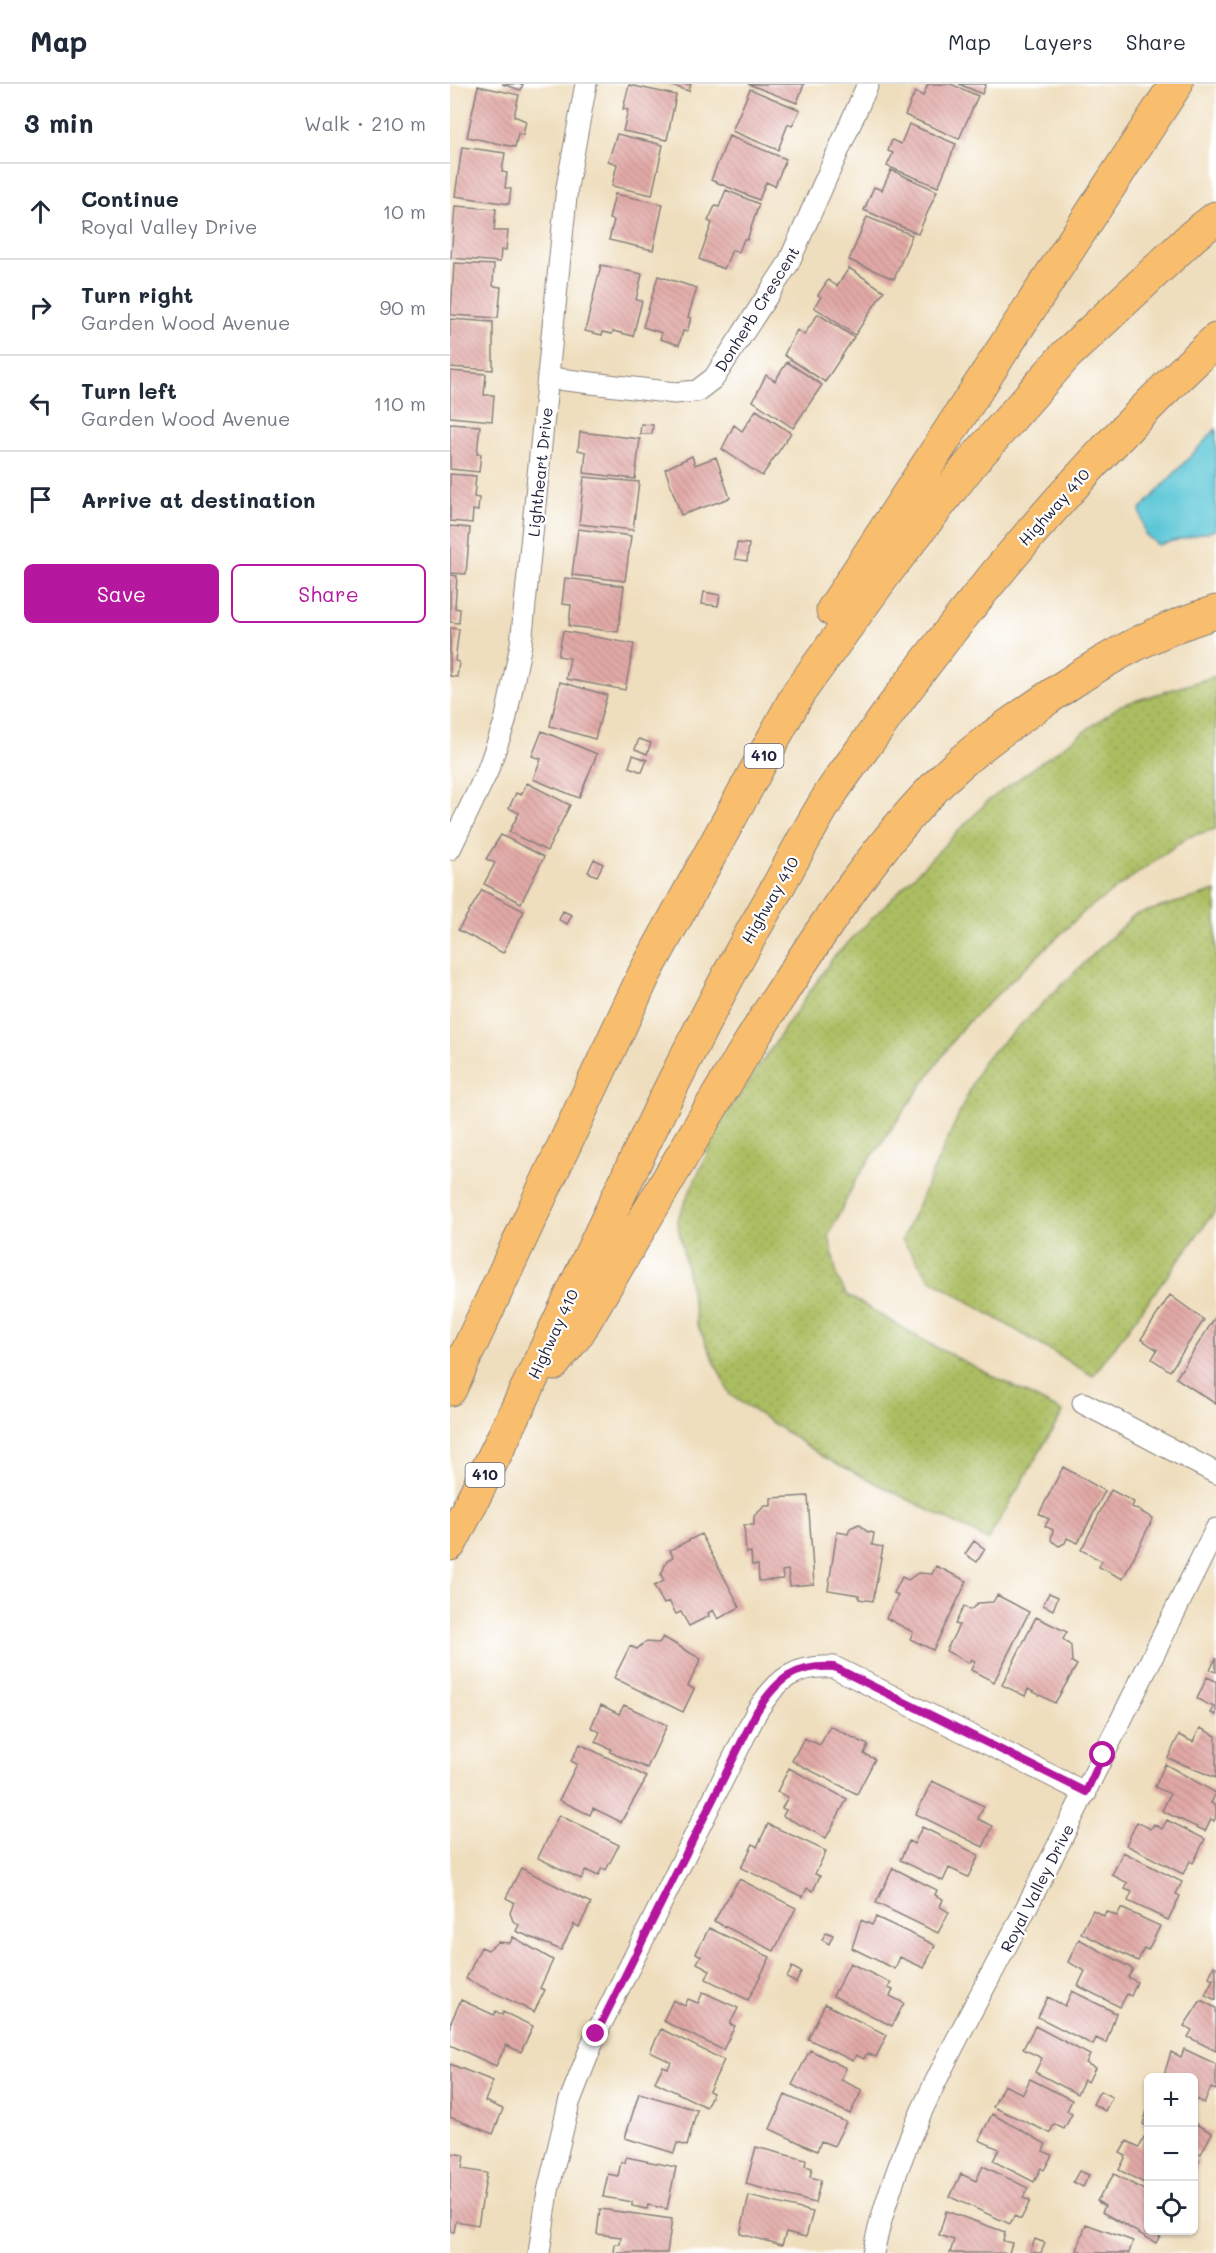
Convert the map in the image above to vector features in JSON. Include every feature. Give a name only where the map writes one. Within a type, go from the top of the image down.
[{"type":"highway","points":[[799,692],[819,631],[1176,84]]},
{"type":"highway","name":"410","points":[[450,1389],[644,975],[799,692],[886,572],[972,462],[1066,355],[1216,218]]},
{"type":"highway","name":"Highway 410","points":[[450,1544],[520,1406],[561,1313],[720,988],[832,791],[933,653],[1034,527],[1146,405],[1216,340]]},
{"type":"highway","points":[[520,1406],[576,1334],[740,1059],[837,906],[887,842],[946,776],[1015,720],[1093,668],[1132,646],[1216,612]]},
{"type":"street","name":"Lightheart Drive","points":[[450,849],[487,772],[505,722],[521,645],[550,378],[567,187],[586,84]]},
{"type":"street","name":"Donherb Crescent","points":[[550,378],[675,393],[697,391],[714,378],[788,264],[868,84]]},
{"type":"street","points":[[1083,1403],[1216,1473]]},
{"type":"street","name":"Royal Valley Drive","points":[[873,2253],[879,2227],[921,2113],[1086,1792],[1216,1528]]},
{"type":"street","points":[[539,2253],[548,2191],[569,2103],[596,2034],[757,1711],[766,1697],[787,1675],[801,1669],[834,1667],[1086,1792]]},
{"type":"green space","points":[[1216,676],[1216,829],[1188,837],[1085,911],[962,1028],[857,1178],[829,1235],[837,1277],[847,1295],[928,1343],[1063,1412],[988,1540],[824,1457],[730,1395],[697,1324],[677,1220],[722,1120],[832,959],[989,800],[1121,705]]},
{"type":"green space","points":[[1216,891],[1216,1210],[1093,1376],[930,1279],[902,1240],[983,1061],[1134,915]]},
{"type":"water","points":[[1216,429],[1216,530],[1158,545],[1145,534],[1140,510]]},
{"type":"building","points":[[502,84],[523,84],[521,90]]},
{"type":"building","points":[[666,84],[691,84],[689,91]]},
{"type":"building","points":[[748,84],[804,84],[797,103]]},
{"type":"building","points":[[928,84],[951,84],[978,96],[959,139],[905,115],[915,92],[923,96]]},
{"type":"building","points":[[959,84],[986,84],[982,94]]},
{"type":"building","points":[[629,85],[676,95],[667,140],[623,131],[628,110],[623,109]]},
{"type":"building","points":[[478,86],[519,95],[514,116],[526,121],[523,135],[518,134],[515,147],[467,137]]},
{"type":"building","points":[[750,89],[800,110],[792,126],[788,124],[778,150],[732,131]]},
{"type":"building","points":[[909,124],[956,144],[938,187],[887,166],[893,153],[888,151],[892,140],[901,144]]},
{"type":"building","points":[[617,134],[663,145],[652,195],[612,186],[617,164],[608,161]]},
{"type":"building","points":[[729,136],[786,159],[775,186],[766,182],[759,200],[711,180]]},
{"type":"building","points":[[462,147],[505,153],[502,172],[507,173],[505,188],[511,189],[509,204],[455,196]]},
{"type":"building","points":[[891,170],[937,191],[918,234],[864,210],[874,187],[882,190]]},
{"type":"building","points":[[726,190],[759,204],[747,240],[744,239],[739,252],[732,250],[724,269],[699,259],[712,223],[708,221],[715,206],[719,207]]},
{"type":"building","points":[[615,194],[663,204],[653,250],[609,240],[614,220],[609,219]]},
{"type":"building","points":[[455,206],[496,209],[494,231],[508,231],[506,250],[501,250],[500,262],[451,258]]},
{"type":"building","points":[[867,217],[912,235],[894,279],[849,260]]},
{"type":"building","points":[[454,263],[494,265],[493,286],[501,287],[498,318],[451,315]]},
{"type":"building","points":[[601,265],[642,274],[636,300],[642,301],[633,336],[613,331],[612,334],[603,332],[602,335],[585,331]]},
{"type":"building","points":[[849,268],[884,291],[855,335],[814,307],[821,297],[818,295],[828,280],[837,286]]},
{"type":"building","points":[[658,276],[697,288],[688,317],[691,318],[687,332],[683,331],[679,345],[660,339],[662,333],[643,327]]},
{"type":"building","points":[[818,314],[854,337],[825,382],[784,355],[797,330],[804,335]]},
{"type":"building","points":[[450,319],[493,322],[493,370],[450,367]]},
{"type":"building","points":[[787,362],[822,385],[793,428],[753,401],[766,375],[775,381]]},
{"type":"building","points":[[450,371],[486,374],[484,395],[494,395],[492,421],[450,417]]},
{"type":"building","points":[[756,410],[791,433],[762,476],[722,449],[734,425],[742,431]]},
{"type":"building","points":[[450,424],[480,426],[477,454],[481,454],[479,472],[450,469]]},
{"type":"building","points":[[641,424],[653,425],[652,434],[640,434]]},
{"type":"building","points":[[580,432],[640,439],[635,479],[584,473],[586,452],[578,450]]},
{"type":"building","points":[[692,456],[695,465],[716,457],[730,498],[681,515],[665,469]]},
{"type":"building","points":[[450,474],[476,476],[474,497],[479,498],[478,511],[473,510],[472,523],[450,521]]},
{"type":"building","points":[[584,477],[639,482],[633,530],[579,524]]},
{"type":"building","points":[[450,526],[470,528],[466,574],[450,573]]},
{"type":"building","points":[[578,529],[631,536],[625,581],[572,575]]},
{"type":"building","points":[[737,543],[749,544],[747,561],[735,559]]},
{"type":"building","points":[[450,575],[457,576],[455,608],[460,609],[459,623],[450,622]]},
{"type":"building","points":[[565,578],[624,586],[618,632],[569,626],[571,605],[562,604]]},
{"type":"building","points":[[704,592],[720,595],[718,606],[702,604]]},
{"type":"building","points":[[450,628],[459,629],[455,661],[459,662],[457,677],[450,676]]},
{"type":"building","points":[[563,631],[634,644],[625,690],[566,679],[570,658],[558,656]]},
{"type":"building","points":[[560,682],[607,695],[595,739],[550,726]]},
{"type":"building","points":[[542,731],[597,754],[579,798],[533,779],[541,759],[532,756]]},
{"type":"building","points":[[639,739],[651,743],[647,754],[635,749]]},
{"type":"building","points":[[633,755],[647,760],[642,772],[629,767]]},
{"type":"building","points":[[527,783],[570,805],[547,851],[509,832],[519,813],[509,808],[516,793],[521,795]]},
{"type":"building","points":[[501,835],[544,857],[521,903],[484,884],[495,863],[486,859]]},
{"type":"building","points":[[594,859],[603,864],[597,876],[588,872]]},
{"type":"building","points":[[482,890],[524,911],[503,953],[458,930]]},
{"type":"building","points":[[563,911],[572,915],[567,924],[559,920]]},
{"type":"building","points":[[1170,1295],[1204,1320],[1170,1371],[1152,1359],[1157,1350],[1141,1339]]},
{"type":"building","points":[[1216,1316],[1216,1404],[1176,1378]]},
{"type":"building","points":[[1063,1467],[1105,1491],[1078,1543],[1067,1538],[1065,1543],[1059,1546],[1051,1540],[1053,1530],[1045,1526],[1049,1519],[1039,1514]]},
{"type":"building","points":[[1111,1490],[1134,1502],[1132,1507],[1153,1518],[1123,1579],[1099,1567],[1102,1561],[1081,1550]]},
{"type":"building","points":[[808,1496],[814,1584],[790,1586],[788,1570],[782,1571],[783,1579],[759,1581],[758,1565],[752,1565],[751,1552],[746,1553],[744,1525],[754,1525],[754,1516],[765,1506],[771,1506],[771,1498]]},
{"type":"building","points":[[859,1524],[866,1531],[874,1533],[872,1545],[883,1547],[873,1601],[859,1599],[859,1595],[828,1590],[837,1532],[848,1534],[850,1528]]},
{"type":"building","points":[[701,1534],[740,1607],[718,1619],[713,1610],[708,1613],[709,1616],[689,1626],[681,1612],[676,1614],[669,1601],[664,1604],[654,1586],[664,1581],[661,1575],[667,1560],[673,1557],[670,1550]]},
{"type":"building","points":[[974,1541],[985,1549],[977,1562],[965,1554]]},
{"type":"building","points":[[936,1566],[967,1581],[933,1650],[910,1639],[913,1632],[886,1618],[898,1595],[894,1593],[902,1577],[908,1580],[918,1573],[932,1574]]},
{"type":"building","points":[[1049,1593],[1058,1597],[1053,1610],[1043,1605]]},
{"type":"building","points":[[997,1595],[1029,1612],[994,1682],[971,1670],[975,1661],[971,1659],[969,1663],[946,1651],[959,1625],[955,1624],[964,1606],[970,1610],[979,1603],[993,1602]]},
{"type":"building","points":[[1036,1617],[1067,1632],[1063,1639],[1071,1646],[1072,1662],[1077,1665],[1055,1703],[1028,1689],[1025,1696],[1002,1685]]},
{"type":"building","points":[[663,1637],[701,1659],[688,1686],[694,1689],[683,1712],[614,1678],[630,1646],[637,1649],[645,1642],[659,1643]]},
{"type":"building","points":[[1216,1658],[1216,1672],[1210,1670]]},
{"type":"building","points":[[1207,1677],[1216,1681],[1216,1715],[1211,1713],[1214,1707],[1197,1699]]},
{"type":"building","points":[[601,1705],[619,1714],[624,1705],[667,1725],[647,1768],[610,1752],[611,1749],[595,1742],[600,1732],[591,1727]]},
{"type":"building","points":[[830,1726],[868,1745],[864,1754],[875,1759],[857,1794],[792,1761],[804,1738],[820,1745]]},
{"type":"building","points":[[1200,1728],[1216,1736],[1216,1778],[1168,1758],[1179,1735],[1193,1742]]},
{"type":"building","points":[[580,1744],[647,1777],[621,1822],[593,1808],[590,1815],[559,1800],[577,1764],[571,1761]]},
{"type":"building","points":[[1165,1764],[1216,1793],[1211,1803],[1216,1805],[1216,1816],[1214,1821],[1211,1819],[1205,1831],[1162,1811],[1170,1794],[1155,1787]]},
{"type":"building","points":[[789,1768],[847,1799],[826,1838],[783,1816],[786,1810],[782,1808],[788,1797],[777,1792]]},
{"type":"building","points":[[932,1781],[984,1806],[978,1819],[993,1826],[983,1847],[916,1814]]},
{"type":"building","points":[[559,1815],[619,1845],[606,1870],[602,1868],[598,1876],[586,1870],[581,1879],[538,1858]]},
{"type":"building","points":[[1167,1820],[1205,1839],[1193,1863],[1190,1861],[1183,1874],[1126,1845],[1137,1822],[1151,1829],[1154,1824],[1162,1829]]},
{"type":"building","points":[[768,1824],[826,1851],[815,1874],[820,1876],[813,1891],[807,1888],[803,1897],[741,1868],[753,1844],[757,1847]]},
{"type":"building","points":[[922,1827],[979,1855],[968,1877],[949,1868],[943,1881],[900,1860],[909,1841],[914,1844]]},
{"type":"building","points":[[1123,1852],[1182,1882],[1176,1894],[1180,1896],[1168,1920],[1128,1901],[1132,1892],[1125,1889],[1128,1883],[1112,1875]]},
{"type":"building","points":[[521,1868],[591,1903],[579,1927],[574,1924],[561,1950],[516,1931],[519,1925],[513,1921],[510,1913],[514,1902],[506,1898]]},
{"type":"building","points":[[893,1868],[937,1890],[935,1895],[943,1899],[940,1907],[949,1912],[938,1933],[876,1903]]},
{"type":"building","points":[[739,1879],[796,1908],[774,1951],[714,1921]]},
{"type":"building","points":[[1121,1908],[1160,1926],[1148,1950],[1144,1948],[1138,1961],[1081,1933],[1093,1910],[1104,1916],[1106,1911],[1117,1916]]},
{"type":"building","points":[[876,1917],[935,1945],[924,1968],[900,1957],[895,1969],[852,1948],[861,1920],[872,1925]]},
{"type":"building","points":[[709,1928],[770,1957],[748,2000],[706,1979],[710,1970],[697,1963],[701,1956],[696,1953]]},
{"type":"building","points":[[826,1932],[833,1935],[829,1944],[822,1940]]},
{"type":"building","points":[[513,1937],[553,1960],[540,1988],[545,1990],[534,2012],[466,1979],[481,1947],[488,1950],[498,1942],[510,1943]]},
{"type":"building","points":[[1079,1939],[1133,1969],[1128,1977],[1137,1982],[1131,1996],[1127,1994],[1120,2007],[1078,1986],[1085,1971],[1068,1962]]},
{"type":"building","points":[[850,1963],[891,1983],[888,1988],[893,1990],[890,1996],[904,2003],[892,2026],[833,1996]]},
{"type":"building","points":[[1214,1966],[1216,1967],[1216,2000],[1205,1995],[1213,1979],[1209,1977]]},
{"type":"building","points":[[792,1967],[801,1972],[796,1983],[787,1978]]},
{"type":"building","points":[[1072,1991],[1116,2013],[1106,2043],[1096,2038],[1093,2045],[1038,2017],[1048,1997],[1065,2006]]},
{"type":"building","points":[[703,1992],[738,2008],[730,2024],[735,2026],[723,2050],[663,2021],[673,2000],[685,2006],[688,1999],[698,2003]]},
{"type":"building","points":[[461,2000],[494,2015],[496,2011],[502,2015],[503,2012],[533,2026],[521,2052],[506,2045],[496,2066],[450,2045],[450,2024]]},
{"type":"building","points":[[1201,2000],[1216,2008],[1216,2051],[1188,2037],[1192,2030],[1184,2026]]},
{"type":"building","points":[[825,2004],[887,2035],[876,2057],[867,2053],[864,2059],[856,2055],[853,2061],[808,2039]]},
{"type":"building","points":[[1035,2026],[1090,2055],[1086,2063],[1095,2068],[1088,2082],[1084,2080],[1077,2094],[1035,2072],[1042,2058],[1023,2049]]},
{"type":"building","points":[[661,2029],[724,2060],[709,2091],[713,2093],[706,2107],[655,2082],[663,2066],[668,2068],[671,2062],[650,2052]]},
{"type":"building","points":[[1184,2049],[1216,2064],[1216,2090],[1211,2088],[1204,2103],[1198,2100],[1198,2073],[1165,2073],[1171,2052],[1181,2057]]},
{"type":"building","points":[[810,2050],[846,2068],[841,2080],[862,2090],[850,2114],[792,2085]]},
{"type":"building","points":[[450,2064],[493,2081],[485,2101],[503,2109],[493,2134],[450,2117]]},
{"type":"building","points":[[1030,2079],[1072,2100],[1067,2111],[1072,2114],[1064,2129],[1054,2124],[1050,2133],[993,2107],[1004,2085],[1023,2094]]},
{"type":"building","points":[[1100,2091],[1112,2097],[1105,2111],[1093,2104]]},
{"type":"building","points":[[639,2093],[697,2110],[687,2146],[677,2143],[674,2153],[625,2138]]},
{"type":"building","points":[[785,2095],[846,2122],[834,2146],[821,2141],[817,2151],[770,2129]]},
{"type":"building","points":[[992,2114],[1046,2144],[1043,2151],[1052,2155],[1044,2170],[1041,2168],[1034,2182],[993,2161],[999,2149],[979,2140]]},
{"type":"building","points":[[1198,2125],[1212,2133],[1201,2154],[1198,2152]]},
{"type":"building","points":[[1144,2137],[1144,2183],[1119,2170],[1126,2156],[1120,2153],[1127,2141],[1139,2147]]},
{"type":"building","points":[[756,2147],[806,2160],[805,2166],[812,2168],[810,2177],[821,2180],[815,2203],[746,2184]]},
{"type":"building","points":[[450,2153],[464,2155],[462,2169],[487,2173],[478,2225],[456,2221],[454,2232],[450,2232]]},
{"type":"building","points":[[626,2157],[676,2167],[667,2209],[648,2205],[647,2209],[632,2206],[632,2202],[603,2197],[608,2174],[618,2176],[621,2162],[625,2163]]},
{"type":"building","points":[[983,2166],[1028,2188],[1023,2198],[1030,2201],[1021,2219],[1014,2216],[1010,2224],[950,2197],[961,2174],[976,2181]]},
{"type":"building","points":[[1079,2171],[1089,2175],[1083,2187],[1073,2182]]},
{"type":"building","points":[[1114,2174],[1144,2190],[1144,2235],[1160,2235],[1156,2243],[1102,2212],[1105,2206],[1097,2201]]},
{"type":"building","points":[[749,2196],[813,2212],[806,2237],[786,2232],[782,2245],[740,2234]]},
{"type":"building","points":[[600,2209],[672,2219],[667,2253],[614,2253],[615,2244],[620,2244],[621,2237],[597,2234]]},
{"type":"building","points":[[946,2211],[1005,2232],[1003,2241],[1012,2243],[1009,2253],[950,2253],[954,2240],[939,2235]]},
{"type":"building","points":[[1086,2224],[1133,2241],[1129,2253],[1085,2253],[1077,2250]]},
{"type":"building","points":[[1035,2239],[1045,2243],[1041,2253],[1030,2252]]},
{"type":"route","points":[[596,2034],[757,1711],[766,1697],[787,1675],[801,1669],[819,1666],[834,1667],[852,1674],[1086,1792],[1103,1755]]}]
